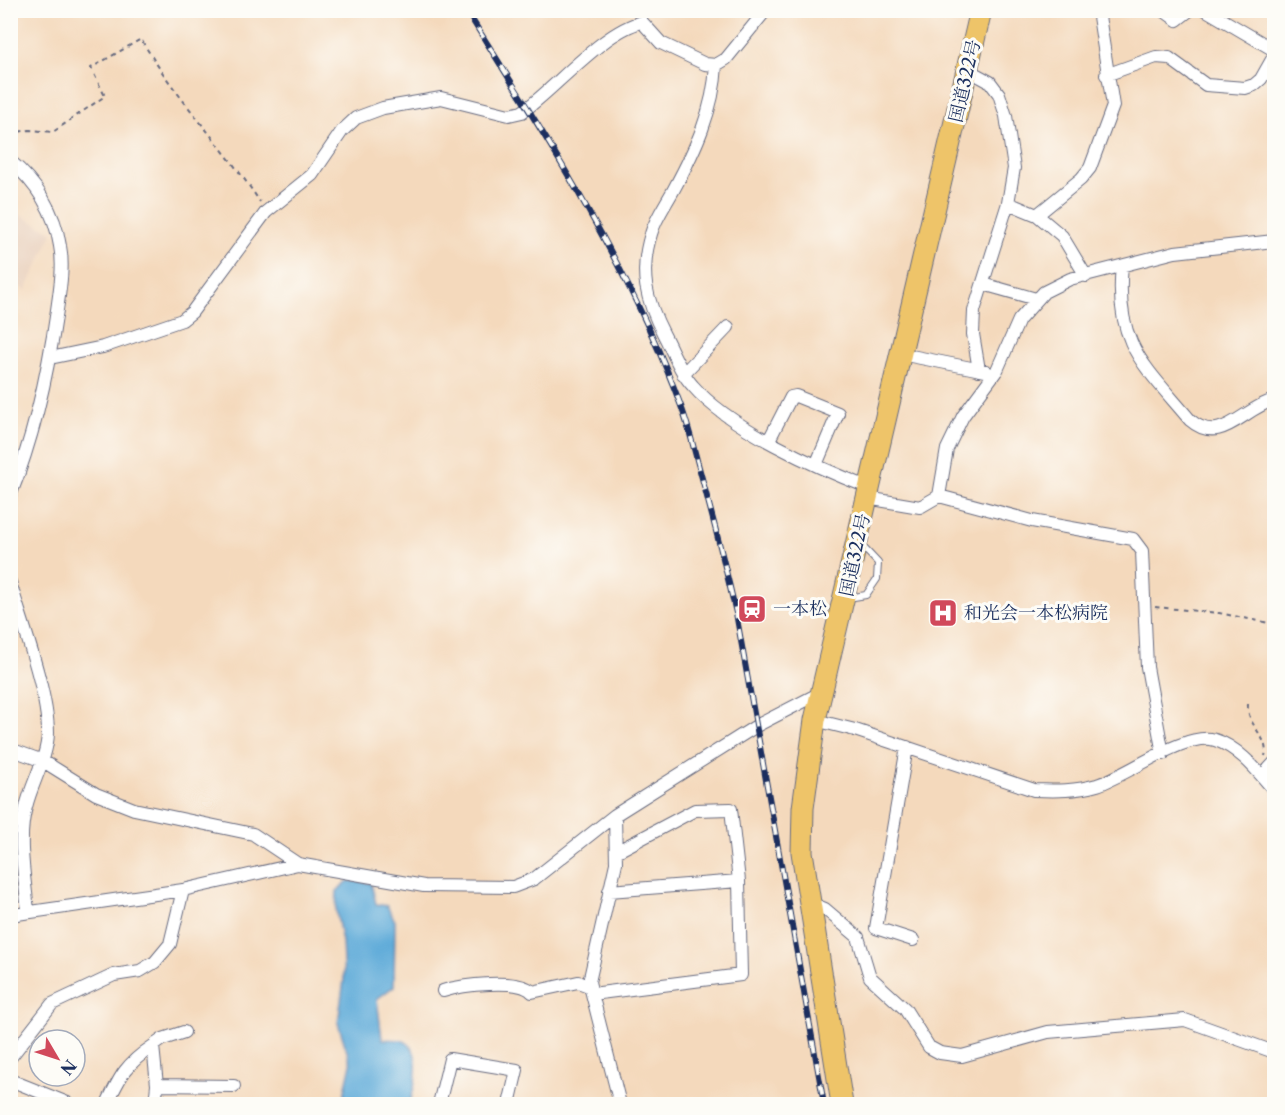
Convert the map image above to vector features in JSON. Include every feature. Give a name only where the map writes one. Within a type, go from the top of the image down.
[{"type":"highway","name":"国道322号","points":[[842,1104],[808,902],[802,852],[803,808],[815,720],[981,10]]},
{"type":"street","points":[[50,358],[103,347],[182,320],[192,312],[266,212],[312,175],[342,131],[356,118],[383,108],[441,98],[509,115],[522,112],[606,42],[632,25],[642,22],[661,44],[705,64],[716,65],[726,59],[766,10]]},
{"type":"street","points":[[1037,215],[1081,179],[1090,168],[1113,106],[1106,75],[1098,10]]},
{"type":"street","points":[[1163,10],[1177,20],[1190,10]]},
{"type":"street","points":[[1206,10],[1275,50]]},
{"type":"street","points":[[1106,75],[1156,57],[1169,58],[1206,86],[1245,88],[1261,79],[1275,56]]},
{"type":"street","points":[[716,65],[715,83],[706,122],[696,148],[651,232],[646,256],[648,301],[683,374],[713,406],[769,440],[869,493],[920,507],[939,496],[1032,521],[1133,540],[1142,551],[1143,607],[1152,706],[1163,754]]},
{"type":"street","points":[[968,70],[990,82],[999,94],[1006,116],[1014,168],[1008,203],[974,311],[973,334],[979,370]]},
{"type":"street","points":[[10,161],[30,177],[52,218],[61,247],[60,283],[50,358],[25,459],[10,496]]},
{"type":"street","points":[[1008,203],[1037,215],[1062,236],[1086,276]]},
{"type":"street","points":[[939,496],[944,462],[952,438],[963,416],[996,373],[1019,320],[1036,299],[1058,285],[1175,252],[1275,241]]},
{"type":"street","points":[[1122,266],[1120,310],[1133,349],[1190,420],[1200,428],[1216,430],[1275,400]]},
{"type":"street","points":[[983,284],[1036,299]]},
{"type":"street","points":[[683,374],[728,327]]},
{"type":"street","points":[[901,354],[996,373]]},
{"type":"street","points":[[769,440],[791,398],[796,396],[838,413],[816,465]]},
{"type":"street","points":[[10,582],[45,705],[48,732],[43,761],[25,808],[23,834],[28,911]]},
{"type":"street","points":[[10,915],[183,890],[298,864],[424,886],[513,887],[534,879],[615,816],[758,725],[823,691]]},
{"type":"street","points":[[815,720],[907,747],[1034,789],[1063,791],[1099,785],[1196,740],[1216,740],[1268,770],[1275,790]]},
{"type":"street","points":[[907,747],[876,928],[913,940]]},
{"type":"street","points":[[10,749],[43,761],[96,794],[134,809],[253,834],[298,864]]},
{"type":"street","points":[[442,991],[458,987],[520,984],[532,992],[578,982],[590,990],[741,975],[739,881],[731,809],[695,810],[616,852]]},
{"type":"street","points":[[615,816],[616,863],[590,990],[620,1104]]},
{"type":"street","points":[[609,891],[739,881]]},
{"type":"street","points":[[10,1058],[52,1004],[114,975],[140,971],[155,962],[170,944],[183,890]]},
{"type":"street","points":[[808,902],[825,909],[858,937],[870,977],[905,1009],[929,1047],[940,1053],[962,1056],[1048,1032],[1185,1020],[1275,1052]]},
{"type":"street","points":[[107,1104],[122,1073],[132,1060],[163,1039],[184,1032]]},
{"type":"street","points":[[153,1046],[157,1085],[155,1104]]},
{"type":"street","points":[[439,1104],[450,1059],[517,1070],[509,1104]]},
{"type":"street","points":[[10,1080],[70,1104]]},
{"type":"street","points":[[157,1085],[234,1086]]},
{"type":"path","points":[[10,133],[30,130],[53,132],[94,105],[105,96],[91,68],[141,39],[174,91],[191,107],[211,139],[266,212]]},
{"type":"path","points":[[1143,607],[1219,612],[1275,624]]},
{"type":"path","points":[[1248,704],[1249,720],[1266,745],[1261,764],[1268,770]]},
{"type":"shaded area","points":[[12,210],[53,233],[26,290],[11,282]]},
{"type":"water","points":[[348,881],[371,883],[376,904],[387,906],[395,921],[394,986],[377,999],[382,1039],[401,1040],[408,1044],[416,1059],[414,1088],[409,1104],[342,1104],[351,1064],[338,1023],[344,980],[342,942],[336,910],[337,891]]},
{"type":"railway","points":[[466,10],[526,105],[611,252],[660,354],[684,414],[736,613],[824,1104]]},
{"type":"place","name":"一本松","points":[[752,609]]},
{"type":"place","name":"和光会一本松病院","points":[[943,613]]}]
